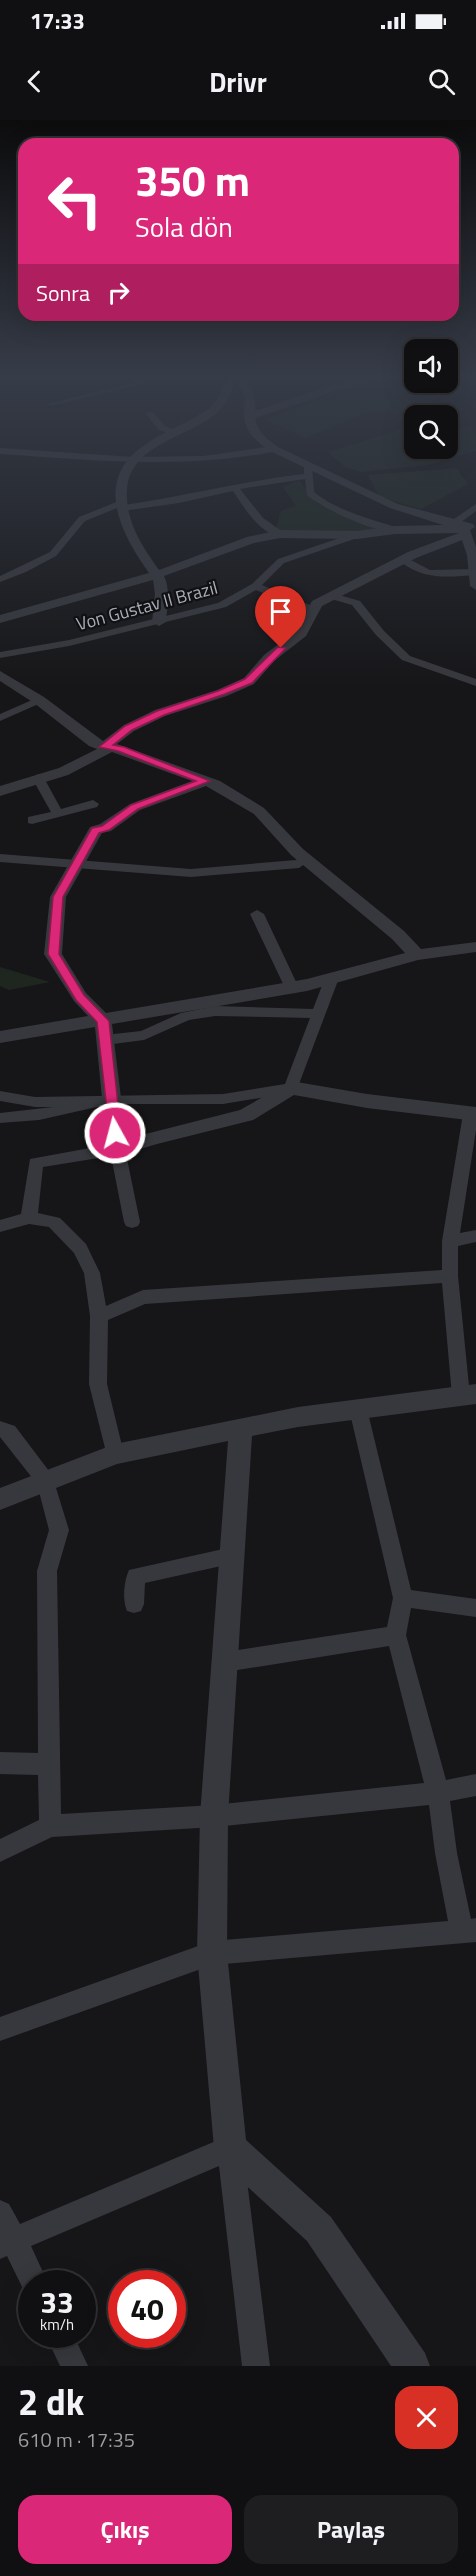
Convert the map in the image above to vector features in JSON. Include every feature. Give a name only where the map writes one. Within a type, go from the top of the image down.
[{"type":"street","points":[[124,479],[122,484],[122,515],[132,538],[161,585],[159,622]]},
{"type":"street","points":[[0,579],[53,554],[82,519],[122,506],[236,489],[274,479]]},
{"type":"street","points":[[309,479],[310,493],[321,503],[364,521],[396,530]]},
{"type":"street","points":[[328,479],[394,506],[464,527]]},
{"type":"street","points":[[236,489],[262,524],[280,534]]},
{"type":"street","points":[[476,507],[464,527],[473,555],[476,586]]},
{"type":"street","points":[[104,747],[129,728],[160,713],[222,693],[249,681],[269,658],[301,633],[317,604],[476,520]]},
{"type":"street","points":[[0,619],[156,575],[251,540],[280,534],[357,535],[396,530],[464,527]]},
{"type":"street","name":"Von Gustav II Brazil","points":[[0,655],[69,643],[222,605],[255,586],[281,561],[324,549],[357,535]]},
{"type":"street","points":[[404,560],[418,572],[426,574],[475,572]]},
{"type":"street","points":[[255,586],[313,610]]},
{"type":"street","points":[[332,596],[356,603],[380,633],[406,658],[476,681]]},
{"type":"street","points":[[0,675],[39,700],[94,743],[120,749],[206,781],[259,811],[306,859],[398,935],[417,955]]},
{"type":"street","points":[[0,718],[39,700]]},
{"type":"street","points":[[0,791],[78,766],[105,752],[104,747]]},
{"type":"street","points":[[38,778],[58,813]]},
{"type":"street","points":[[132,1222],[117,1149],[103,1021],[80,998],[53,954],[58,897],[96,831],[105,828],[135,807],[206,781]]},
{"type":"street","points":[[32,820],[93,804]]},
{"type":"street","points":[[0,858],[191,873],[299,864],[306,859]]},
{"type":"street","points":[[257,914],[292,988]]},
{"type":"street","points":[[0,1037],[292,988],[417,955],[476,947]]},
{"type":"street","points":[[29,1218],[36,1163],[117,1149],[246,1114],[291,1088],[332,978]]},
{"type":"street","points":[[105,1040],[144,1035],[186,1016],[215,1011],[318,1014]]},
{"type":"street","points":[[0,1096],[35,1102],[110,1099],[223,1099],[291,1088],[474,1114],[450,1240],[450,1276],[469,1395],[298,1417],[115,1454],[0,1499]]},
{"type":"street","points":[[0,1118],[39,1114],[110,1099]]},
{"type":"street","points":[[0,1226],[29,1218],[54,1222],[80,1249],[93,1273],[99,1316],[98,1384],[115,1454]]},
{"type":"street","points":[[450,1240],[476,1236]]},
{"type":"street","points":[[99,1316],[143,1297],[450,1276]]},
{"type":"street","points":[[0,2029],[212,1953],[469,1931],[446,1854],[438,1793],[396,1635],[403,1598],[357,1409]]},
{"type":"street","points":[[242,1429],[214,1816],[212,1953],[230,2148],[256,2366]]},
{"type":"street","points":[[0,1430],[8,1432],[45,1481],[59,1530],[47,1571],[50,1826]]},
{"type":"street","points":[[134,1604],[136,1576],[232,1557]]},
{"type":"street","points":[[403,1598],[476,1608]]},
{"type":"street","points":[[225,1662],[396,1635]]},
{"type":"street","points":[[0,1763],[49,1764]]},
{"type":"street","points":[[0,1851],[50,1826],[214,1816],[438,1793],[476,1785]]},
{"type":"street","points":[[7,2243],[230,2148]]},
{"type":"street","points":[[230,2148],[319,2229],[412,2366]]},
{"type":"street","points":[[0,2213],[7,2243],[26,2270]]},
{"type":"street","points":[[66,2348],[74,2366]]},
{"type":"shaded area","points":[[370,479],[464,479],[468,484],[421,509],[379,497]]},
{"type":"shaded area","points":[[299,480],[318,504],[392,528],[357,535],[280,534],[276,529],[281,511],[296,506],[283,487]]},
{"type":"shaded area","points":[[0,967],[50,982],[9,990],[0,986]]},
{"type":"route","points":[[115,1133],[103,1021],[80,998],[53,954],[58,897],[96,831],[116,822],[135,807],[206,781],[120,749],[104,747],[129,728],[160,713],[182,707],[209,695],[222,693],[249,681],[281,648]]}]
